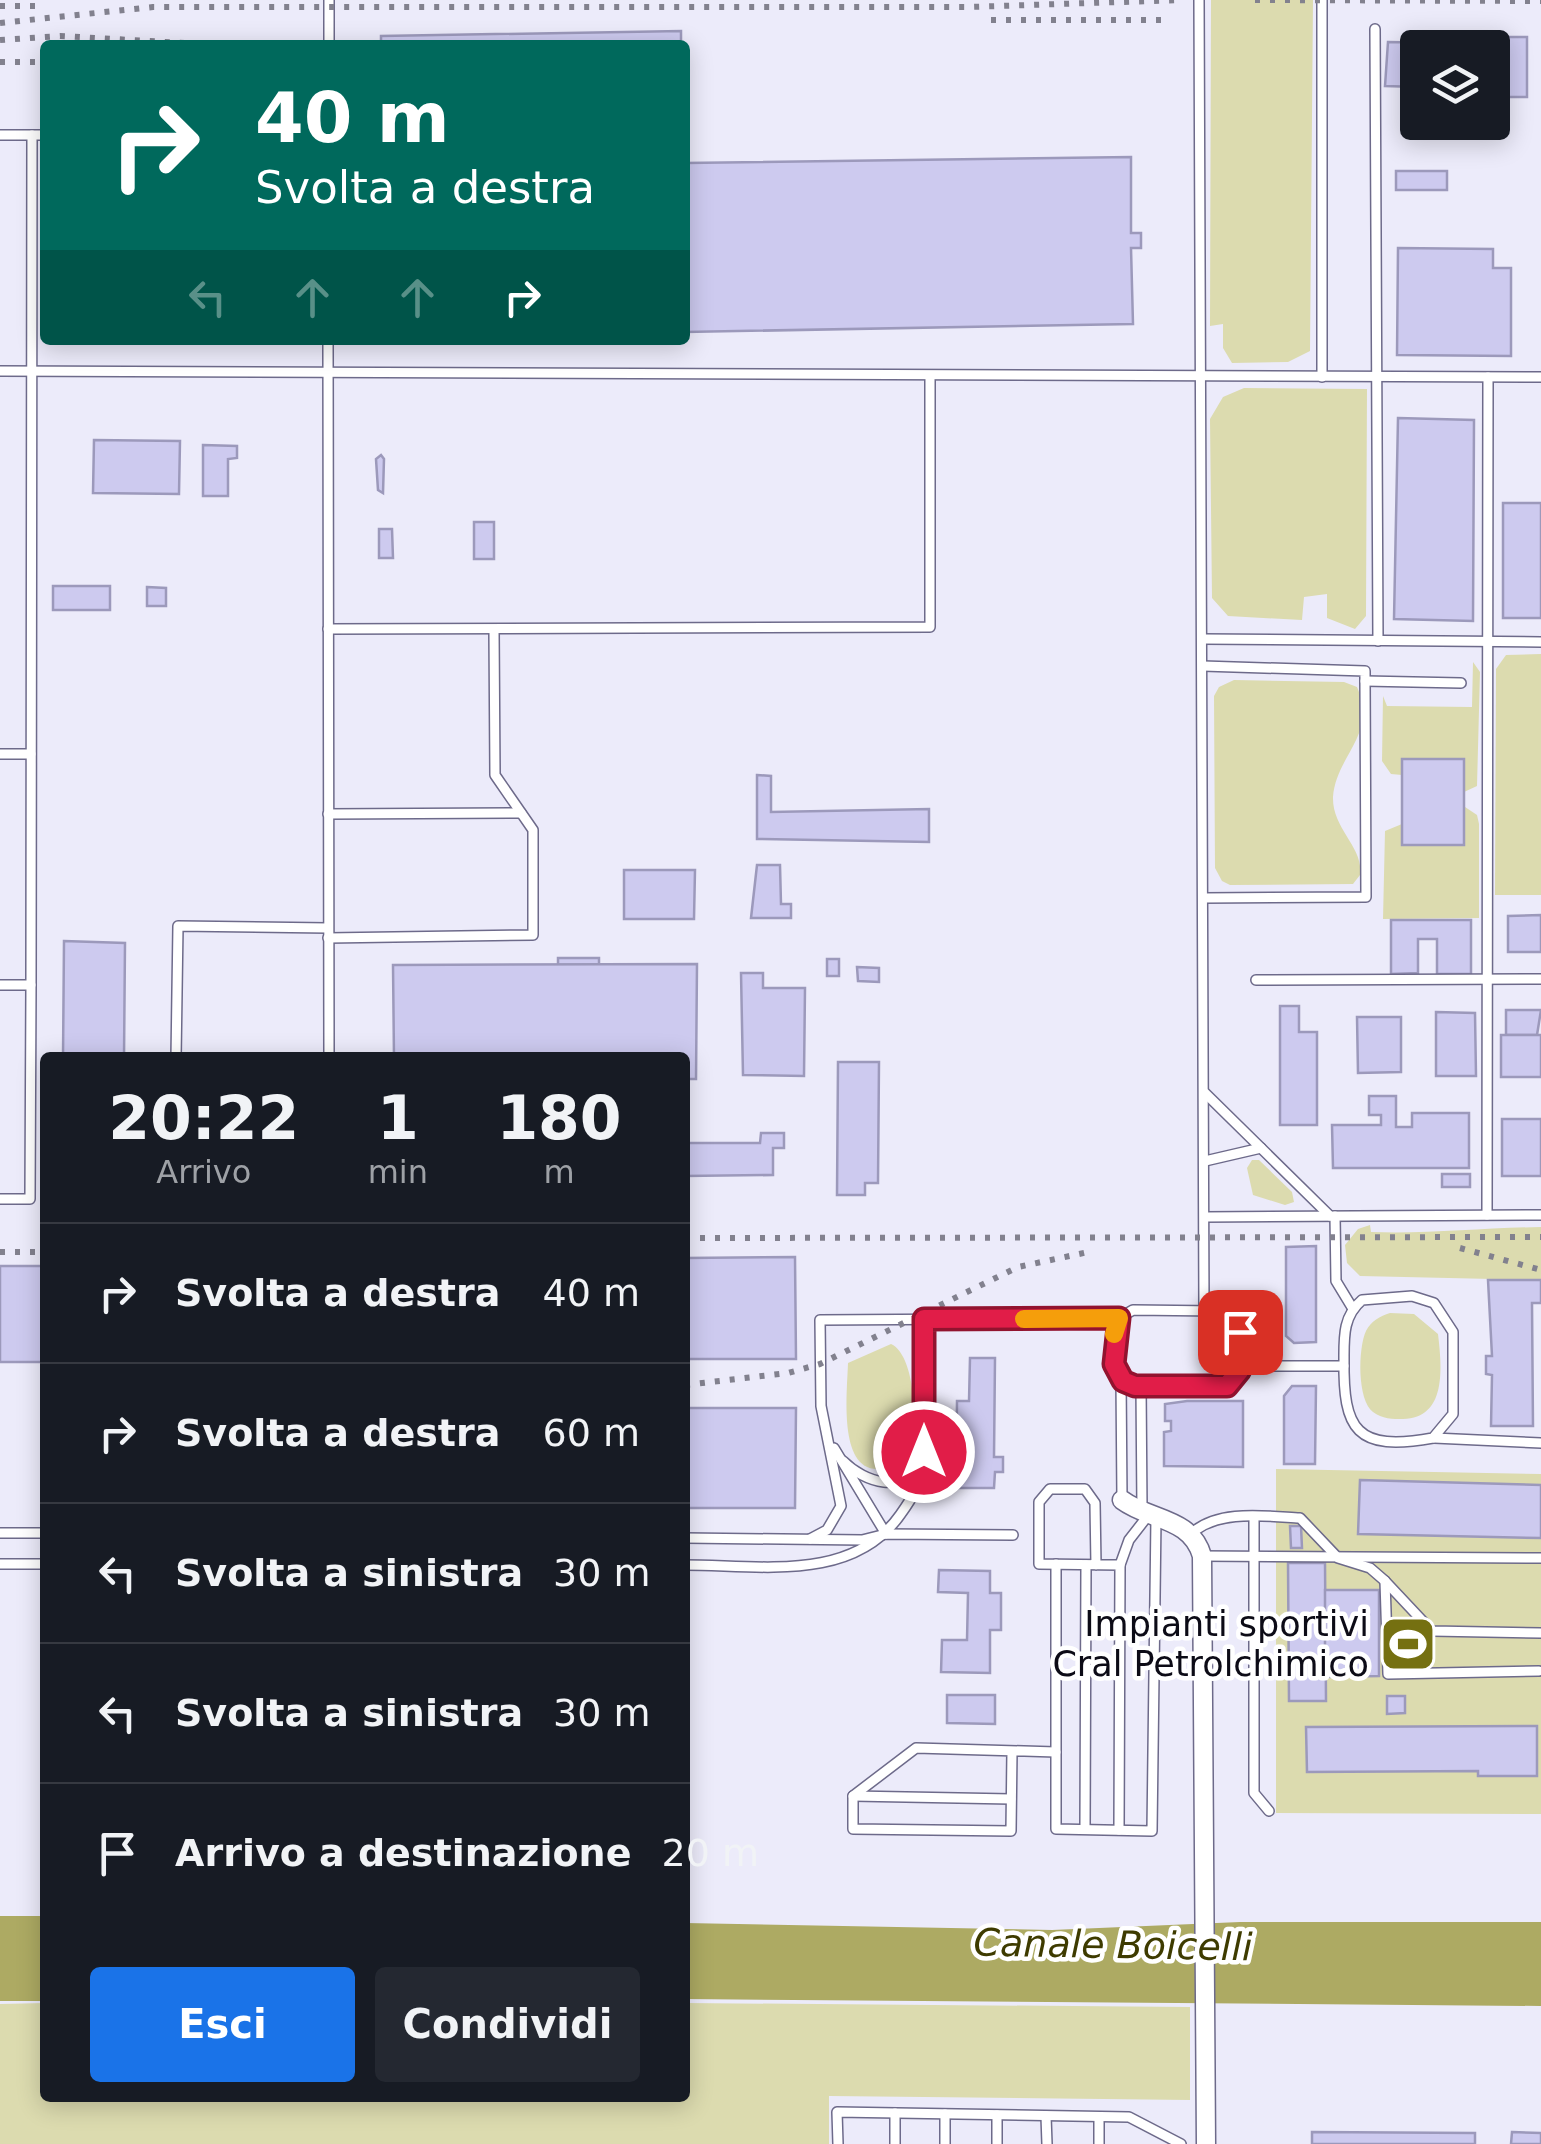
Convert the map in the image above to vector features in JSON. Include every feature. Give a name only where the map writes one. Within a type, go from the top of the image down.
[{"type":"street","points":[[1122,1500],[1191,1534],[1202,1566],[1206,2144]]},
{"type":"lane","points":[[329,0],[329,40]]},
{"type":"lane","points":[[1199,0],[1204,1311]]},
{"type":"lane","points":[[1322,0],[1322,378]]},
{"type":"lane","points":[[1375,29],[1378,641]]},
{"type":"lane","points":[[0,135],[40,135]]},
{"type":"lane","points":[[0,1199],[30,1199],[32,135]]},
{"type":"lane","points":[[328,345],[328,1052]]},
{"type":"lane","points":[[0,371],[1541,377]]},
{"type":"lane","points":[[328,629],[930,627],[930,377]]},
{"type":"lane","points":[[1486,1215],[1488,377]]},
{"type":"lane","points":[[176,1052],[178,926],[328,933],[533,935],[533,830],[495,775],[494,630]]},
{"type":"lane","points":[[1202,640],[1541,642]]},
{"type":"lane","points":[[1203,666],[1365,671],[1366,897],[1204,898]]},
{"type":"lane","points":[[1365,681],[1461,682]]},
{"type":"lane","points":[[0,754],[31,754]]},
{"type":"lane","points":[[328,814],[521,813]]},
{"type":"lane","points":[[1256,980],[1541,979]]},
{"type":"lane","points":[[0,984],[30,985]]},
{"type":"lane","points":[[1205,1092],[1332,1216],[1336,1281],[1353,1308]]},
{"type":"lane","points":[[1205,1160],[1261,1148]]},
{"type":"lane","points":[[1205,1217],[1541,1214]]},
{"type":"lane","points":[[1432,1438],[1453,1414],[1455,1343],[1448,1318],[1434,1303],[1412,1296],[1371,1297],[1353,1308],[1344,1333],[1345,1413],[1361,1432],[1384,1440],[1541,1443]]},
{"type":"lane","points":[[810,1539],[827,1530],[841,1506],[820,1395],[820,1320],[1119,1318],[1134,1310],[1226,1312],[1236,1322],[1240,1366],[1237,1377],[1227,1386],[1140,1386],[1121,1379]]},
{"type":"lane","points":[[1119,1318],[1114,1364],[1121,1379],[1122,1500]]},
{"type":"lane","points":[[690,1565],[818,1564],[857,1554],[886,1534],[918,1486],[924,1452],[924,1319]]},
{"type":"lane","points":[[1240,1366],[1344,1366]]},
{"type":"lane","points":[[1056,1564],[1056,1829],[1152,1831],[1156,1566],[1140,1386]]},
{"type":"lane","points":[[827,1432],[886,1534]]},
{"type":"lane","points":[[837,1455],[860,1475],[888,1483],[914,1474],[924,1452]]},
{"type":"lane","points":[[1086,1829],[1091,1565],[1095,1503],[1085,1489],[1050,1489],[1039,1502],[1039,1564],[1091,1565],[1120,1565]]},
{"type":"lane","points":[[1119,1830],[1120,1565],[1129,1540],[1149,1513]]},
{"type":"lane","points":[[1254,1518],[1254,1794],[1269,1811]]},
{"type":"lane","points":[[1191,1534],[1209,1520],[1306,1520],[1338,1558],[1370,1568],[1385,1580],[1432,1632],[1541,1633]]},
{"type":"lane","points":[[0,1532],[40,1533]]},
{"type":"lane","points":[[690,1538],[862,1540],[886,1534],[1012,1535]]},
{"type":"lane","points":[[1202,1566],[1254,1557],[1541,1558]]},
{"type":"lane","points":[[0,1564],[40,1564]]},
{"type":"lane","points":[[1385,1580],[1388,1674],[1539,1671]]},
{"type":"lane","points":[[853,1796],[916,1748],[1056,1752]]},
{"type":"lane","points":[[853,1796],[853,1829],[1011,1831],[1009,1751]]},
{"type":"lane","points":[[853,1796],[1012,1799]]},
{"type":"lane","points":[[838,2144],[838,2112],[1139,2120],[1180,2144]]},
{"type":"lane","points":[[895,2112],[895,2144]]},
{"type":"lane","points":[[945,2114],[946,2144]]},
{"type":"lane","points":[[997,2115],[997,2144]]},
{"type":"lane","points":[[1046,2116],[1046,2144]]},
{"type":"lane","points":[[1099,2117],[1099,2144]]},
{"type":"lane","points":[[1156,2131],[1156,2144]]},
{"type":"green space","points":[[1211,0],[1313,0],[1310,351],[1288,362],[1232,363],[1223,348],[1223,324],[1210,326]]},
{"type":"green space","points":[[1244,388],[1367,389],[1366,616],[1355,629],[1327,618],[1327,594],[1304,597],[1302,620],[1228,616],[1212,598],[1210,419],[1223,397]]},
{"type":"green space","points":[[1541,654],[1541,895],[1495,895],[1496,669],[1506,655]]},
{"type":"green space","points":[[1473,662],[1480,672],[1477,786],[1464,792],[1464,759],[1402,760],[1402,775],[1391,774],[1382,761],[1383,696],[1387,706],[1472,707]]},
{"type":"green space","points":[[1234,680],[1344,682],[1357,687],[1363,719],[1333,797],[1337,819],[1360,865],[1360,875],[1353,884],[1230,885],[1222,881],[1215,868],[1214,696],[1219,687]]},
{"type":"green space","points":[[1465,807],[1477,815],[1479,824],[1479,918],[1383,919],[1385,831],[1402,824],[1402,844],[1464,845]]},
{"type":"green space","points":[[1252,1160],[1259,1160],[1292,1192],[1294,1202],[1285,1205],[1253,1195],[1247,1168]]},
{"type":"green space","points":[[1370,1225],[1371,1232],[1541,1227],[1541,1280],[1360,1276],[1347,1263],[1345,1245],[1358,1229]]},
{"type":"green space","points":[[1390,1313],[1414,1314],[1438,1334],[1438,1389],[1428,1410],[1417,1416],[1380,1416],[1364,1397],[1360,1373],[1363,1339],[1373,1322]]},
{"type":"green space","points":[[891,1344],[907,1365],[913,1420],[907,1452],[901,1462],[880,1469],[865,1466],[855,1455],[849,1438],[848,1363]]},
{"type":"green space","name":"Impianti sportivi Cral Petrolchimico","points":[[1276,1469],[1541,1474],[1541,1814],[1276,1813]]},
{"type":"green space","points":[[40,2003],[40,2102],[690,2102],[690,2003],[1190,2007],[1190,2100],[829,2096],[829,2144],[0,2144],[0,2004]]},
{"type":"water","points":[[0,1916],[40,1916],[40,2001],[0,2001]]},
{"type":"water","name":"Canale Boicelli","points":[[1240,1922],[1541,1922],[1541,2006],[690,1999],[690,1923],[1052,1930]]},
{"type":"building","points":[[681,31],[681,40],[381,40],[381,36]]},
{"type":"building","points":[[1510,37],[1527,37],[1527,97],[1510,97]]},
{"type":"building","points":[[1388,42],[1400,42],[1400,86],[1385,86]]},
{"type":"building","points":[[1131,157],[1131,233],[1141,233],[1141,248],[1131,248],[1133,324],[690,332],[690,163]]},
{"type":"building","points":[[1396,171],[1447,171],[1447,190],[1396,190]]},
{"type":"building","points":[[1398,248],[1493,249],[1493,268],[1511,268],[1511,356],[1397,355]]},
{"type":"building","points":[[1398,418],[1474,420],[1473,621],[1394,619]]},
{"type":"building","points":[[94,440],[180,441],[179,494],[93,493]]},
{"type":"building","points":[[203,445],[237,446],[237,458],[228,459],[228,496],[203,496]]},
{"type":"building","points":[[381,455],[383,493],[378,490],[376,459]]},
{"type":"building","points":[[1503,503],[1541,503],[1541,618],[1503,618]]},
{"type":"building","points":[[474,522],[494,522],[494,559],[474,559]]},
{"type":"building","points":[[379,529],[392,529],[393,558],[379,558]]},
{"type":"building","points":[[53,586],[110,586],[110,610],[53,610]]},
{"type":"building","points":[[147,587],[166,588],[166,606],[147,606]]},
{"type":"building","points":[[1402,759],[1464,759],[1464,845],[1402,845]]},
{"type":"building","points":[[757,775],[771,776],[771,812],[929,809],[929,842],[757,839]]},
{"type":"building","points":[[757,865],[780,865],[781,904],[791,904],[791,918],[751,918]]},
{"type":"building","points":[[624,870],[695,870],[694,919],[624,919]]},
{"type":"building","points":[[1541,915],[1541,952],[1508,952],[1508,916]]},
{"type":"building","points":[[1391,920],[1471,920],[1471,974],[1437,974],[1437,939],[1418,939],[1418,973],[1391,974]]},
{"type":"building","points":[[64,941],[125,943],[124,1052],[63,1052]]},
{"type":"building","points":[[558,958],[599,958],[599,965],[558,965]]},
{"type":"building","points":[[827,959],[839,959],[839,976],[827,976]]},
{"type":"building","points":[[697,964],[696,1079],[690,1079],[690,1052],[394,1052],[393,965]]},
{"type":"building","points":[[857,967],[879,968],[879,982],[858,981]]},
{"type":"building","points":[[741,973],[763,973],[763,988],[805,988],[804,1076],[743,1075]]},
{"type":"building","points":[[1280,1006],[1299,1006],[1299,1032],[1317,1032],[1317,1125],[1280,1125]]},
{"type":"building","points":[[1506,1010],[1541,1010],[1537,1035],[1506,1035]]},
{"type":"building","points":[[1436,1012],[1475,1013],[1476,1076],[1436,1076]]},
{"type":"building","points":[[1357,1017],[1401,1017],[1401,1072],[1358,1073]]},
{"type":"building","points":[[1501,1035],[1541,1035],[1541,1077],[1501,1077]]},
{"type":"building","points":[[838,1062],[879,1062],[878,1183],[865,1183],[865,1195],[837,1195]]},
{"type":"building","points":[[1369,1096],[1396,1096],[1396,1127],[1412,1127],[1412,1113],[1469,1113],[1469,1168],[1333,1168],[1332,1125],[1381,1125],[1381,1115],[1369,1115]]},
{"type":"building","points":[[1502,1119],[1541,1119],[1541,1176],[1502,1176]]},
{"type":"building","points":[[761,1133],[784,1133],[784,1148],[773,1148],[773,1175],[690,1176],[690,1143],[760,1143]]},
{"type":"building","points":[[1442,1174],[1470,1174],[1470,1187],[1442,1187]]},
{"type":"building","points":[[1316,1246],[1316,1342],[1294,1343],[1286,1336],[1286,1247]]},
{"type":"building","points":[[795,1257],[796,1359],[690,1359],[690,1258]]},
{"type":"building","points":[[0,1266],[40,1266],[40,1362],[0,1362]]},
{"type":"building","points":[[1488,1280],[1541,1280],[1541,1303],[1532,1303],[1533,1426],[1491,1426],[1492,1375],[1486,1374],[1486,1356],[1492,1356]]},
{"type":"building","points":[[970,1358],[995,1358],[994,1457],[1003,1457],[1003,1472],[995,1472],[994,1488],[956,1488],[957,1401],[969,1401]]},
{"type":"building","points":[[1292,1386],[1316,1386],[1315,1464],[1284,1464],[1284,1396]]},
{"type":"building","points":[[1243,1401],[1243,1467],[1164,1466],[1164,1432],[1171,1431],[1171,1421],[1165,1421],[1165,1404]]},
{"type":"building","points":[[690,1408],[796,1408],[795,1508],[690,1508]]},
{"type":"building","points":[[1360,1480],[1541,1485],[1541,1538],[1358,1534]]},
{"type":"building","points":[[1290,1526],[1301,1526],[1302,1548],[1291,1548]]},
{"type":"building","points":[[1288,1563],[1325,1563],[1326,1701],[1289,1701]]},
{"type":"building","points":[[939,1570],[990,1571],[990,1593],[1001,1593],[1001,1630],[990,1630],[990,1673],[941,1672],[942,1640],[967,1640],[968,1593],[938,1592]]},
{"type":"building","points":[[1325,1590],[1379,1590],[1379,1676],[1325,1677]]},
{"type":"building","points":[[947,1695],[995,1695],[995,1724],[947,1723]]},
{"type":"building","points":[[1387,1696],[1405,1696],[1405,1713],[1387,1714]]},
{"type":"building","points":[[1537,1726],[1537,1776],[1478,1776],[1478,1771],[1307,1772],[1306,1727]]},
{"type":"building","points":[[1312,2132],[1475,2133],[1475,2144],[1312,2144]]},
{"type":"building","points":[[1512,2132],[1541,2133],[1541,2144],[1511,2144]]},
{"type":"railway","points":[[0,23],[153,7],[969,7],[1181,0]]},
{"type":"railway","points":[[1255,0],[1541,1]]},
{"type":"railway","points":[[0,6],[38,6]]},
{"type":"railway","points":[[991,20],[1164,20]]},
{"type":"railway","points":[[0,40],[60,36],[131,40]]},
{"type":"railway","points":[[0,62],[40,62]]},
{"type":"railway","points":[[690,1238],[1541,1237]]},
{"type":"railway","points":[[1460,1248],[1541,1270]]},
{"type":"railway","points":[[690,1384],[788,1373],[820,1364],[1018,1267],[1093,1251]]},
{"type":"railway","points":[[0,1252],[40,1252]]},
{"type":"slow traffic","points":[[1024,1319],[1119,1318],[1114,1334]]},
{"type":"place","name":"Impianti sportivi Cral Petrolchimico","points":[[1408,1644]]},
{"type":"route","points":[[924,1452],[924,1319],[1119,1318],[1114,1332],[1115,1370],[1123,1381],[1140,1386],[1227,1386],[1240,1370],[1240,1332]]}]
